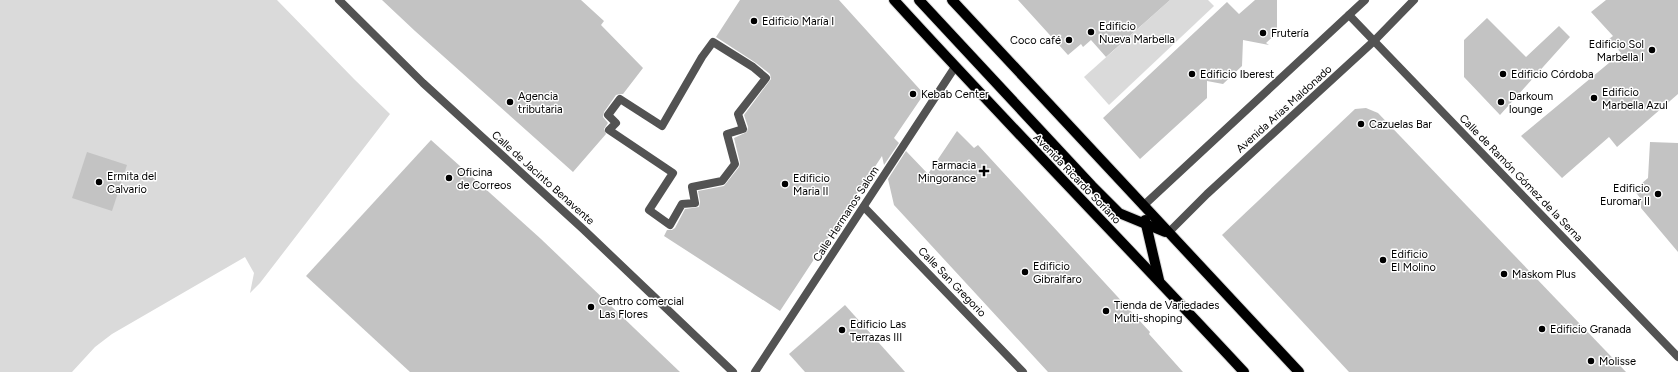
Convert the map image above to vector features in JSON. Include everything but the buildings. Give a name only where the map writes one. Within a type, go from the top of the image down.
[{"type":"main road","name":"Avenida Ricardo Soriano","points":[[894,0],[955,67],[1244,372]]},
{"type":"main road","name":"Avenida Ricardo Soriano","points":[[919,0],[1102,197],[1119,213],[1168,233]]},
{"type":"main road","name":"Avenida Ricardo Soriano","points":[[952,0],[1299,372]]},
{"type":"main road","points":[[1143,206],[1160,282]]},
{"type":"street","name":"Calle de Jacinto Benavente","points":[[338,0],[423,83],[583,229],[733,372]]},
{"type":"street","points":[[1143,206],[1365,0]]},
{"type":"street","name":"Avenida Arias Maldonado","points":[[1168,233],[1207,194],[1374,41],[1414,0]]},
{"type":"street","name":"Calle de Ramón Gómez de la Serna","points":[[1349,15],[1678,357]]},
{"type":"street","points":[[713,42],[753,67],[766,78],[738,114],[743,129],[727,134],[735,164],[722,181],[692,187],[695,203],[682,204],[670,225],[649,210],[673,172],[609,130],[616,123],[608,115],[620,99],[662,126],[702,57],[713,42]]},
{"type":"street","name":"Calle Hermanos Salom","points":[[755,372],[955,67]]},
{"type":"street","name":"Calle San Gregorio","points":[[864,207],[1023,372]]},
{"type":"shaded area","points":[[0,0],[277,0],[390,114],[260,283],[250,293],[254,273],[245,257],[112,334],[95,347],[72,372],[0,372]]},
{"type":"shaded area","points":[[1170,0],[1208,0],[1214,6],[1109,105],[1084,77]]},
{"type":"place","name":"Edificio María I","points":[[754,21]]},
{"type":"place","name":"Edificio Nueva Marbella","points":[[1091,32]]},
{"type":"place","name":"Frutería","points":[[1263,33]]},
{"type":"place","name":"Coco café","points":[[1069,40]]},
{"type":"place","name":"Edificio Sol Marbella I","points":[[1652,50]]},
{"type":"place","name":"Edificio Iberest","points":[[1192,74]]},
{"type":"place","name":"Edificio Córdoba","points":[[1503,74]]},
{"type":"place","name":"Kebab Center","points":[[913,94]]},
{"type":"place","name":"Edificio Marbella Azul","points":[[1594,98]]},
{"type":"place","name":"Agencia tributaria","points":[[510,102]]},
{"type":"place","name":"Darkoum lounge","points":[[1501,102]]},
{"type":"place","name":"Cazuelas Bar","points":[[1361,124]]},
{"type":"place","name":"Farmacia Mingorance","points":[[984,171]]},
{"type":"place","name":"Oficina de Correos","points":[[449,178]]},
{"type":"place","name":"Ermita del Calvario","points":[[99,182]]},
{"type":"place","name":"Edificio Maria II","points":[[785,184]]},
{"type":"place","name":"Edificio Euromar II","points":[[1658,194]]},
{"type":"place","name":"Edificio El Molino","points":[[1383,260]]},
{"type":"place","name":"Edificio Gibralfaro","points":[[1025,272]]},
{"type":"place","name":"Maskom Plus","points":[[1504,274]]},
{"type":"place","name":"Centro comercial Las Flores","points":[[591,307]]},
{"type":"place","name":"Tienda de Variedades Multi-shoping","points":[[1106,311]]},
{"type":"place","name":"Edificio Granada","points":[[1542,329]]},
{"type":"place","name":"Edificio Las Terrazas III","points":[[842,330]]},
{"type":"place","name":"Molisse","points":[[1591,361]]}]
